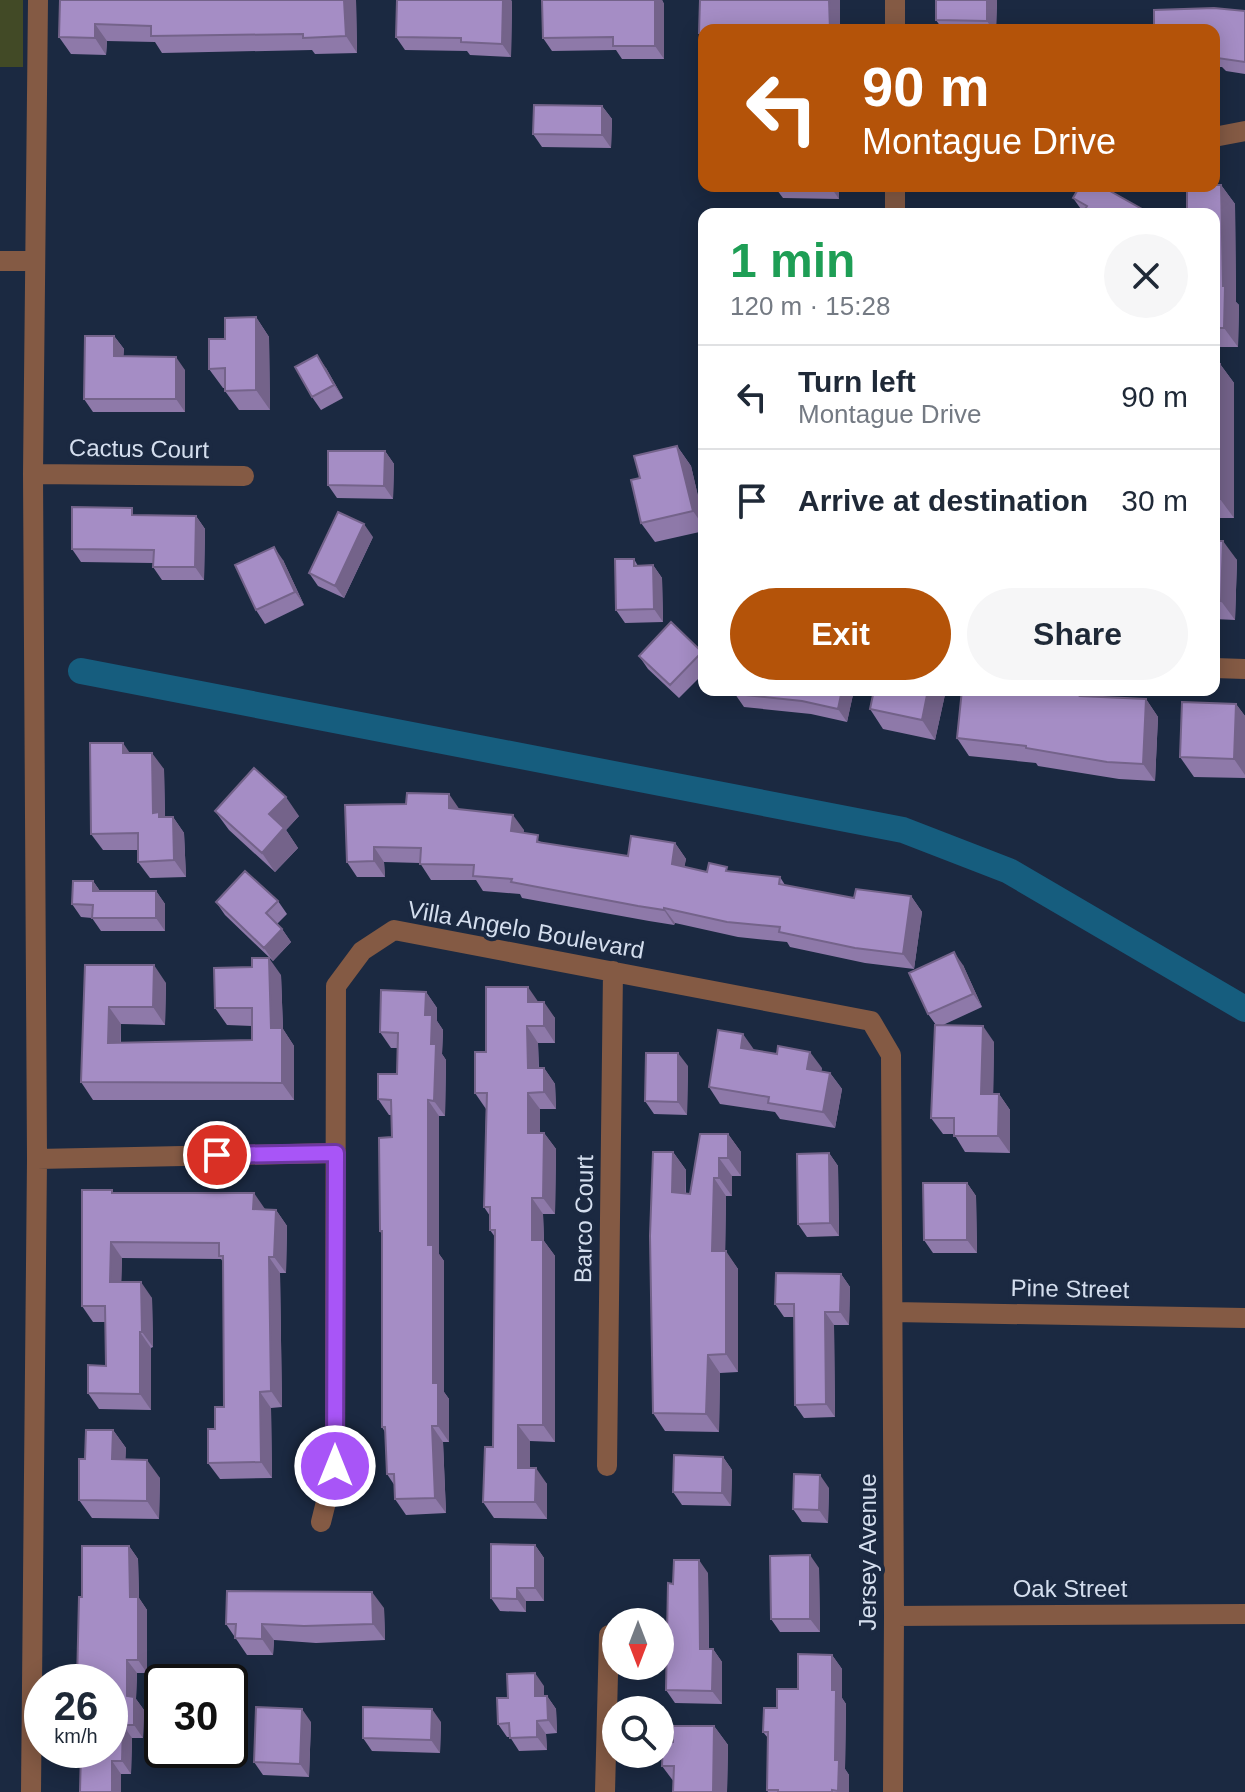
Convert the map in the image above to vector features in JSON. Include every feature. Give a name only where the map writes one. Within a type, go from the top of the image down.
[{"type":"street","points":[[31,1792],[37,1159],[33,474],[38,0]]},
{"type":"street","points":[[895,0],[895,24]]},
{"type":"street","points":[[1220,136],[1245,131]]},
{"type":"street","points":[[0,261],[35,261]]},
{"type":"street","name":"Cactus Court","points":[[33,474],[244,476]]},
{"type":"street","points":[[1220,668],[1245,669]]},
{"type":"street","name":"Villa Angelo Boulevard","points":[[321,1522],[335,1466],[336,986],[362,951],[394,930],[871,1021],[891,1055],[893,1312]]},
{"type":"street","name":"Barco Court","points":[[607,1466],[613,971]]},
{"type":"street","points":[[37,1159],[336,1153]]},
{"type":"street","name":"Pine Street","points":[[893,1312],[1245,1318]]},
{"type":"street","name":"Jersey Avenue","points":[[893,1312],[893,1792]]},
{"type":"street","name":"Oak Street","points":[[894,1616],[1245,1614]]},
{"type":"street","points":[[605,1792],[608,1680]]},
{"type":"green space","points":[[0,0],[23,0],[23,67],[0,67]]},
{"type":"building","points":[[60,0],[344,0],[346,36],[151,36],[151,26],[95,24],[95,38],[59,37]]},
{"type":"building","points":[[397,0],[503,0],[502,44],[461,42],[461,38],[396,37]]},
{"type":"building","points":[[542,0],[655,0],[655,46],[613,46],[613,37],[543,38]]},
{"type":"building","points":[[700,0],[829,0],[830,24],[699,24]]},
{"type":"building","points":[[936,0],[987,0],[987,21],[936,20]]},
{"type":"building","points":[[1214,8],[1245,11],[1245,62],[1220,58],[1220,24],[1154,24],[1154,10]]},
{"type":"building","points":[[534,105],[602,106],[602,135],[533,134]]},
{"type":"building","points":[[1221,185],[1224,328],[1220,328],[1220,208],[1187,208],[1187,192],[1220,192]]},
{"type":"building","points":[[1076,192],[1112,192],[1140,208],[1086,208],[1073,198]]},
{"type":"building","points":[[256,317],[256,390],[225,391],[225,368],[209,369],[209,339],[225,339],[225,318]]},
{"type":"building","points":[[85,336],[114,336],[114,356],[176,357],[176,399],[84,399]]},
{"type":"building","points":[[317,355],[334,385],[312,397],[295,367]]},
{"type":"building","points":[[677,446],[693,511],[641,523],[631,480],[640,478],[634,456]]},
{"type":"building","points":[[328,451],[385,451],[384,486],[328,485]]},
{"type":"building","points":[[72,507],[132,508],[132,515],[196,516],[195,567],[153,567],[154,550],[72,549]]},
{"type":"building","points":[[338,512],[364,524],[335,586],[309,573]]},
{"type":"building","points":[[1220,541],[1223,541],[1221,601]]},
{"type":"building","points":[[274,547],[295,592],[256,610],[235,565]]},
{"type":"building","points":[[615,559],[634,559],[634,566],[653,565],[654,609],[616,610]]},
{"type":"building","points":[[671,622],[698,648],[698,656],[670,685],[639,656]]},
{"type":"building","points":[[754,696],[841,696],[838,709]]},
{"type":"building","points":[[873,696],[927,696],[922,720],[870,709]]},
{"type":"building","points":[[961,696],[1146,699],[1143,764],[1107,762],[1026,746],[957,738]]},
{"type":"building","points":[[1182,702],[1236,704],[1234,759],[1180,757]]},
{"type":"building","points":[[90,743],[123,743],[123,753],[152,753],[153,813],[159,812],[159,817],[173,817],[174,860],[138,862],[138,833],[91,834]]},
{"type":"building","points":[[254,768],[286,797],[269,814],[284,828],[262,853],[215,811]]},
{"type":"building","points":[[407,793],[449,794],[449,808],[513,815],[511,831],[538,835],[537,842],[628,856],[631,836],[675,843],[672,864],[707,872],[709,863],[727,867],[726,871],[780,877],[779,884],[854,898],[856,889],[911,896],[903,954],[855,948],[779,932],[780,927],[727,922],[511,882],[512,879],[473,876],[474,865],[420,864],[421,848],[374,847],[374,861],[347,862],[345,805],[406,804]]},
{"type":"building","points":[[245,871],[278,901],[266,913],[282,929],[264,948],[216,902]]},
{"type":"building","points":[[73,881],[93,881],[93,891],[156,891],[156,918],[92,918],[93,905],[72,904]]},
{"type":"building","points":[[954,952],[973,994],[928,1014],[909,973]]},
{"type":"building","points":[[252,958],[269,958],[271,1028],[282,1028],[282,1083],[81,1082],[85,965],[154,965],[153,1007],[109,1007],[108,1043],[252,1040],[252,1008],[215,1008],[214,968],[252,967]]},
{"type":"building","points":[[486,987],[528,987],[528,1002],[544,1002],[544,1026],[527,1026],[528,1068],[544,1068],[544,1092],[528,1093],[528,1133],[544,1133],[543,1198],[532,1198],[532,1240],[543,1240],[543,1425],[518,1425],[518,1468],[536,1468],[535,1502],[483,1502],[485,1447],[493,1447],[495,1230],[490,1230],[490,1207],[484,1207],[487,1093],[475,1093],[475,1052],[486,1052]]},
{"type":"building","points":[[381,990],[426,992],[425,1015],[432,1015],[431,1044],[436,1044],[434,1101],[428,1100],[428,1245],[433,1245],[433,1383],[438,1383],[438,1426],[432,1426],[435,1498],[395,1499],[394,1474],[387,1474],[385,1427],[382,1427],[379,1138],[392,1137],[391,1100],[378,1099],[378,1074],[397,1074],[398,1033],[380,1032]]},
{"type":"building","points":[[935,1025],[983,1026],[981,1094],[999,1094],[998,1136],[954,1136],[954,1118],[931,1118]]},
{"type":"building","points":[[718,1030],[743,1034],[741,1048],[777,1054],[778,1046],[810,1052],[807,1069],[830,1073],[823,1112],[768,1103],[769,1097],[709,1087]]},
{"type":"building","points":[[646,1053],[678,1053],[678,1102],[645,1101]]},
{"type":"building","points":[[700,1134],[728,1134],[728,1158],[719,1158],[719,1178],[714,1178],[712,1251],[726,1251],[726,1354],[708,1355],[706,1414],[653,1413],[650,1236],[653,1152],[673,1152],[672,1192],[690,1194]]},
{"type":"building","points":[[829,1153],[830,1223],[798,1224],[797,1154]]},
{"type":"building","points":[[923,1183],[967,1183],[967,1240],[924,1240]]},
{"type":"building","points":[[82,1190],[112,1190],[112,1193],[254,1193],[253,1209],[276,1210],[274,1257],[269,1257],[271,1391],[260,1392],[261,1462],[208,1463],[208,1429],[215,1429],[215,1407],[224,1407],[223,1256],[219,1256],[219,1243],[111,1242],[110,1282],[141,1282],[140,1394],[88,1393],[88,1365],[106,1366],[105,1306],[82,1306]]},
{"type":"building","points":[[776,1273],[841,1274],[840,1312],[825,1312],[826,1404],[795,1405],[794,1304],[775,1304]]},
{"type":"building","points":[[86,1430],[113,1430],[112,1459],[147,1460],[147,1501],[79,1500],[79,1459],[85,1459]]},
{"type":"building","points":[[674,1455],[723,1457],[722,1493],[673,1492]]},
{"type":"building","points":[[794,1474],[820,1475],[819,1510],[793,1509]]},
{"type":"building","points":[[491,1544],[535,1545],[535,1588],[517,1588],[517,1599],[491,1598]]},
{"type":"building","points":[[82,1546],[129,1546],[130,1597],[138,1597],[138,1660],[127,1660],[127,1664],[77,1664],[79,1597],[82,1597]]},
{"type":"building","points":[[810,1555],[810,1619],[771,1619],[770,1556]]},
{"type":"building","points":[[674,1560],[699,1560],[700,1649],[713,1649],[712,1691],[666,1690],[666,1680],[674,1680],[674,1608],[668,1608],[668,1583],[673,1584]]},
{"type":"building","points":[[227,1591],[372,1592],[373,1624],[262,1624],[262,1639],[235,1638],[236,1624],[226,1624]]},
{"type":"building","points":[[798,1654],[832,1655],[832,1690],[836,1690],[838,1791],[767,1790],[768,1732],[763,1732],[764,1708],[777,1708],[777,1689],[798,1689]]},
{"type":"building","points":[[535,1673],[535,1696],[547,1696],[548,1720],[537,1721],[537,1737],[510,1738],[509,1723],[498,1724],[497,1698],[508,1698],[507,1674]]},
{"type":"building","points":[[128,1696],[134,1697],[134,1725],[128,1725]]},
{"type":"building","points":[[256,1707],[302,1709],[300,1764],[254,1762]]},
{"type":"building","points":[[363,1707],[432,1709],[431,1740],[363,1738]]},
{"type":"building","points":[[674,1726],[714,1726],[713,1792],[673,1792]]},
{"type":"building","points":[[81,1768],[112,1768],[112,1792],[80,1792]]},
{"type":"waterway","points":[[81,671],[903,830],[1009,871],[1245,1009]]},
{"type":"route","points":[[217,1155],[336,1153],[335,1466]]}]
